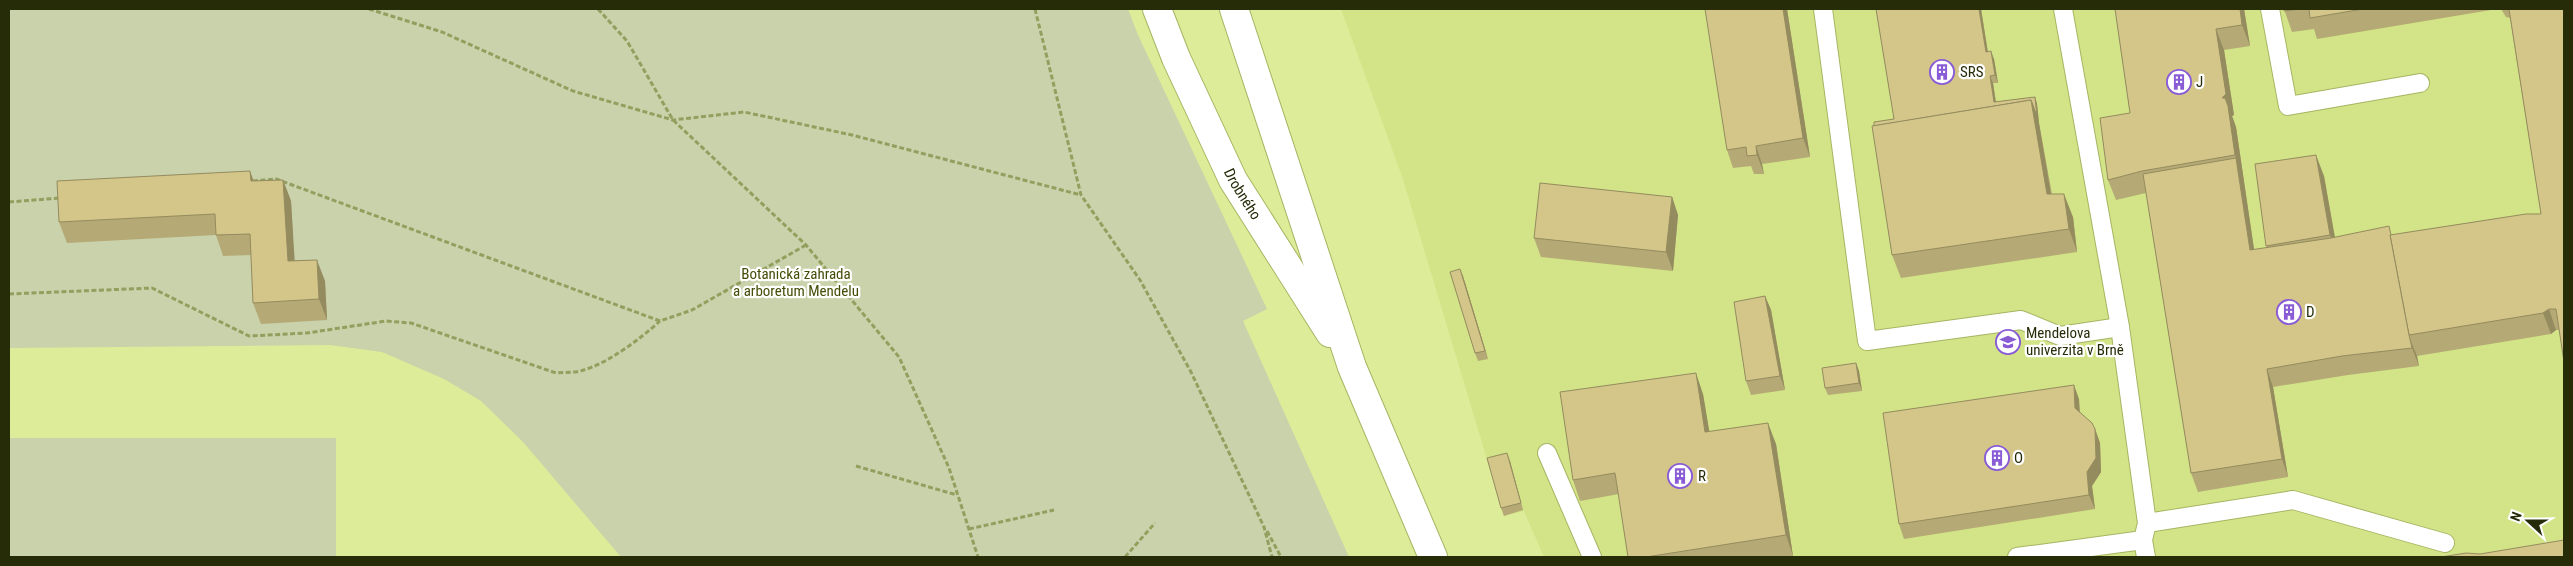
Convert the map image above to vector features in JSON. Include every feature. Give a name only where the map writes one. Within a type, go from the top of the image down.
[{"type":"main road","name":"Drobného","points":[[1157,9],[1176,58],[1233,180],[1352,367]]},
{"type":"main road","name":"Drobného","points":[[1234,9],[1352,367],[1432,557]]},
{"type":"lane","points":[[1823,9],[1867,340],[2021,320],[2060,336],[2120,327]]},
{"type":"lane","points":[[2018,557],[2145,549],[2147,523],[2120,327],[2063,9]]},
{"type":"lane","points":[[2270,9],[2288,106],[2420,83]]},
{"type":"lane","points":[[1547,453],[1592,557]]},
{"type":"lane","points":[[2147,523],[2293,500],[2445,543]]},
{"type":"path","points":[[369,9],[442,32],[572,92],[672,120],[744,112],[852,135],[1081,195]]},
{"type":"path","points":[[598,9],[627,41],[672,120],[806,245],[899,357],[949,468],[978,557]]},
{"type":"path","points":[[1035,9],[1081,195],[1140,280],[1191,372],[1264,526],[1281,557]]},
{"type":"path","points":[[246,182],[276,179],[660,321]]},
{"type":"path","points":[[9,202],[68,197]]},
{"type":"path","points":[[9,294],[152,288],[248,336],[307,334],[386,321],[411,323],[556,373],[580,371],[599,362],[636,342],[660,321],[692,310],[806,245]]},
{"type":"path","points":[[856,466],[958,496]]},
{"type":"path","points":[[969,529],[1054,510]]},
{"type":"path","points":[[1125,557],[1155,523]]},
{"type":"path","points":[[1264,526],[1272,557]]},
{"type":"shaded area","name":"Mendelova univerzita v Brně","points":[[1341,9],[2564,9],[2564,557],[1544,557],[1524,511],[1504,516],[1402,176]]},
{"type":"green space","name":"Botanická zahrada a arboretum Mendelu","points":[[9,9],[1128,9],[1138,35],[1267,309],[1243,321],[1349,557],[621,557],[523,442],[481,401],[444,379],[382,352],[330,345],[9,348]]},
{"type":"green space","points":[[9,438],[336,438],[336,557],[9,557]]},
{"type":"building","points":[[1705,9],[1783,9],[1803,138],[1756,146],[1757,155],[1747,156],[1746,147],[1727,150]]},
{"type":"building","name":"SRS","points":[[1876,9],[1979,9],[1986,52],[1991,51],[1995,75],[1990,76],[1994,102],[2035,97],[2037,116],[2031,100],[1874,126],[1874,122],[1894,119]]},
{"type":"building","name":"J","points":[[2115,9],[2240,9],[2242,25],[2216,29],[2226,94],[2222,98],[2225,98],[2228,106],[2235,155],[2142,171],[2108,180],[2100,118],[2130,113]]},
{"type":"building","points":[[2284,9],[2301,9],[2284,11]]},
{"type":"building","points":[[2309,9],[2363,9],[2310,18]]},
{"type":"building","points":[[2509,9],[2564,9],[2564,362],[2556,309],[2549,309],[2543,313],[2409,335],[2390,235],[2526,214],[2541,214]]},
{"type":"building","points":[[2031,100],[2047,194],[2064,194],[2069,229],[1892,255],[1872,126]]},
{"type":"building","points":[[2316,155],[2330,235],[2266,246],[2255,164]]},
{"type":"building","name":"D","points":[[2236,158],[2250,250],[2331,238],[2389,226],[2412,348],[2342,356],[2267,369],[2282,459],[2191,473],[2143,174]]},
{"type":"building","points":[[250,171],[251,181],[283,180],[288,261],[317,260],[319,299],[253,303],[250,234],[216,235],[215,214],[59,222],[57,181]]},
{"type":"building","points":[[1540,183],[1672,197],[1666,252],[1534,238]]},
{"type":"building","points":[[1460,269],[1485,351],[1475,353],[1450,272]]},
{"type":"building","points":[[1765,296],[1780,376],[1746,381],[1734,302]]},
{"type":"building","points":[[1856,363],[1859,383],[1825,388],[1822,368]]},
{"type":"building","name":"R","points":[[1696,373],[1705,432],[1768,423],[1786,535],[1646,557],[1628,557],[1615,473],[1573,480],[1560,392]]},
{"type":"building","name":"O","points":[[2074,385],[2075,408],[2092,423],[2095,429],[2096,458],[2087,472],[2089,495],[1899,524],[1883,413]]},
{"type":"building","points":[[1507,453],[1521,503],[1501,508],[1487,458]]},
{"type":"building","points":[[2564,540],[2564,557],[2441,557],[2466,553],[2480,554]]},
{"type":"place","name":"SRS","points":[[1942,72]]},
{"type":"place","name":"J","points":[[2179,82]]},
{"type":"place","name":"D","points":[[2289,312]]},
{"type":"place","name":"Mendelova univerzita v Brně","points":[[2008,342]]},
{"type":"place","name":"O","points":[[1997,458]]},
{"type":"place","name":"R","points":[[1680,476]]}]
